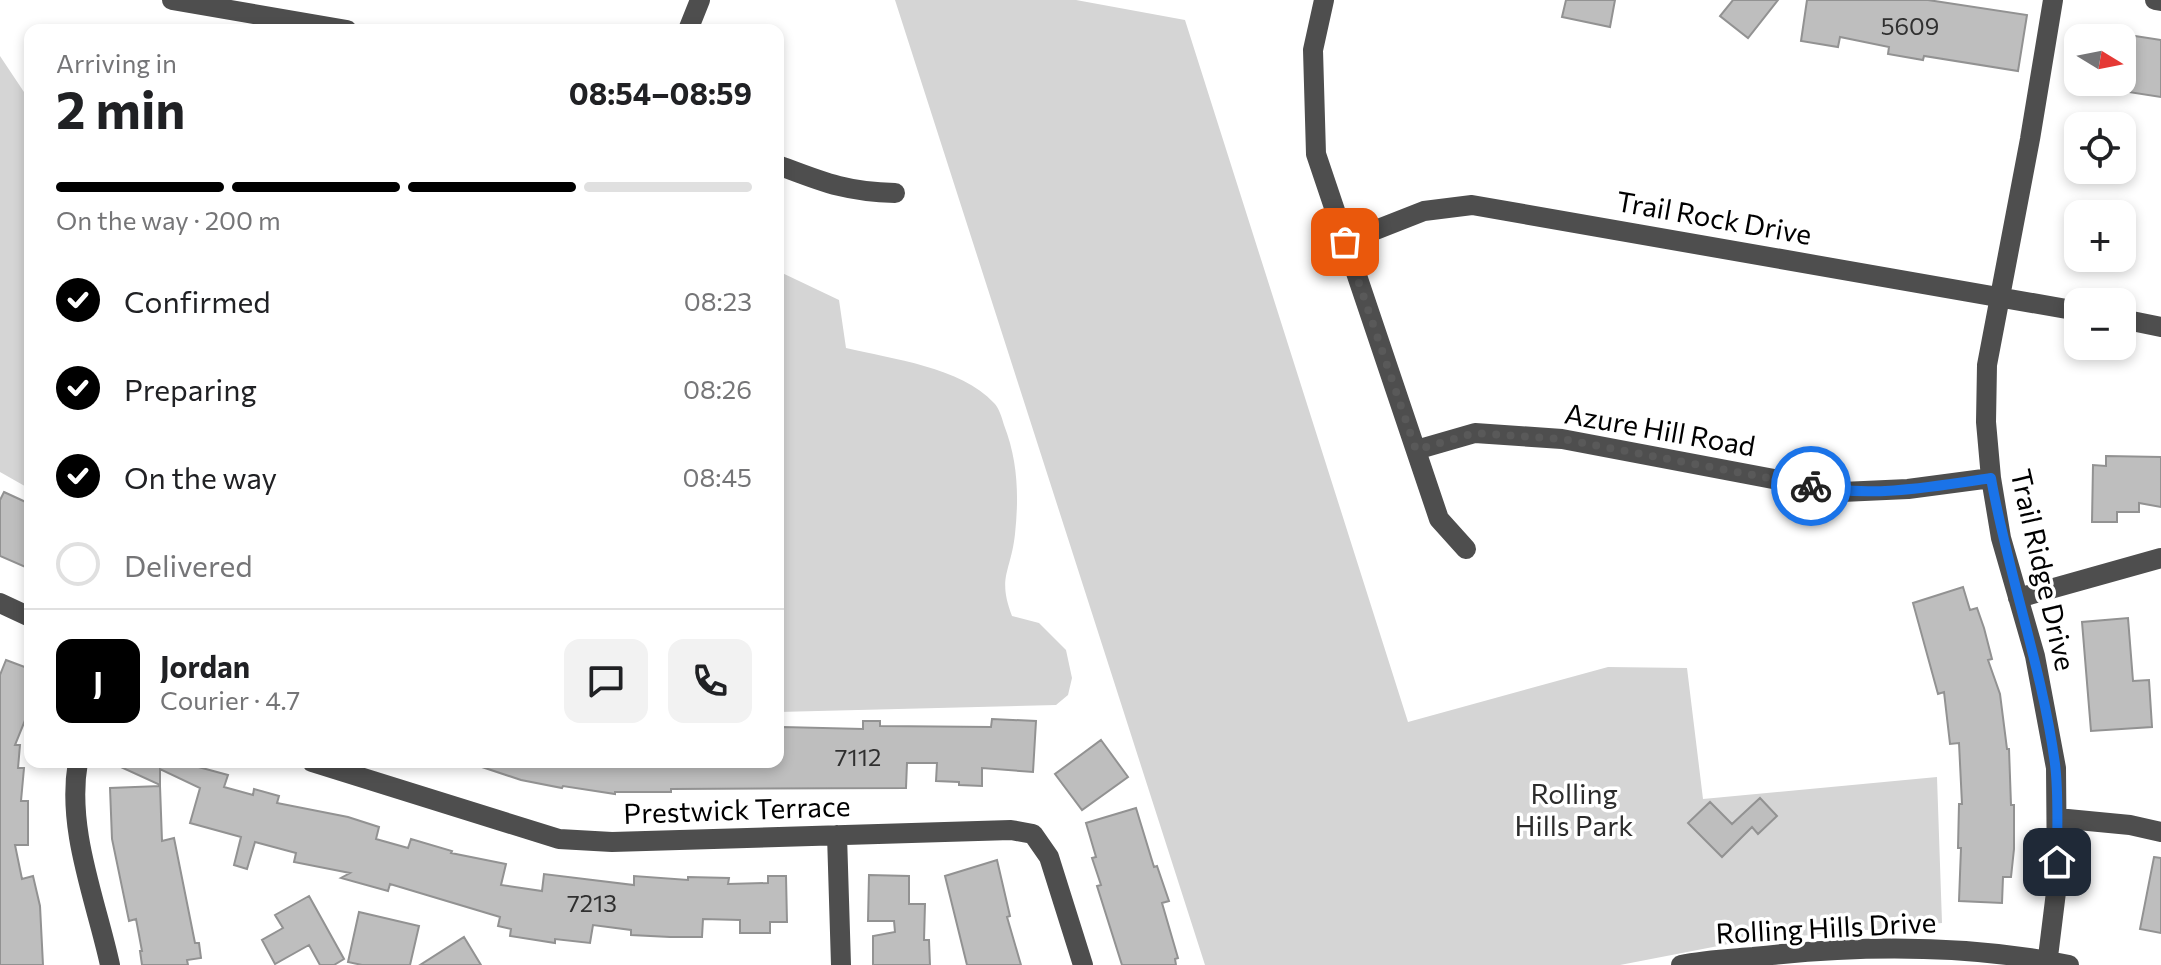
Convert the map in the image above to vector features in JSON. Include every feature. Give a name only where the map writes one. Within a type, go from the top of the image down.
[{"type":"street","points":[[172,0],[312,24]]},
{"type":"street","points":[[690,24],[700,0]]},
{"type":"street","points":[[1324,0],[1313,50],[1316,154],[1439,519],[1466,549]]},
{"type":"street","name":"Trail Ridge Drive","points":[[2048,963],[2057,884],[2056,768],[2035,656],[2001,538],[1986,422],[1987,365],[2053,0]]},
{"type":"street","points":[[2155,0],[2161,1]]},
{"type":"street","points":[[784,167],[839,188],[895,193]]},
{"type":"street","name":"Trail Rock Drive","points":[[1345,242],[1424,211],[1472,205],[2064,308]]},
{"type":"street","points":[[2136,322],[2161,327]]},
{"type":"street","name":"Azure Hill Road","points":[[1416,450],[1475,433],[1562,439],[1842,492],[1908,489],[1991,478]]},
{"type":"street","points":[[2018,598],[2161,558]]},
{"type":"street","points":[[0,603],[24,614]]},
{"type":"street","points":[[77,768],[78,833],[110,965]]},
{"type":"street","name":"Prestwick Terrace","points":[[331,768],[559,839],[612,842],[1011,830],[1033,834],[1049,857],[1083,965]]},
{"type":"street","points":[[2057,818],[2130,825],[2161,832]]},
{"type":"street","points":[[837,835],[841,965]]},
{"type":"street","name":"Rolling Hills Drive","points":[[1681,965],[1787,953],[1876,949],[2069,965]]},
{"type":"green space","name":"Rolling Hills Park","points":[[895,0],[1076,0],[1185,20],[1408,722],[1608,667],[1687,668],[1703,799],[1937,777],[1942,923],[1744,941],[1620,965],[1205,965]]},
{"type":"green space","points":[[0,56],[24,92],[24,486],[0,472]]},
{"type":"green space","points":[[784,274],[839,300],[846,348],[945,373],[980,391],[994,403],[1012,452],[1017,492],[1015,534],[1005,583],[1008,603],[1012,616],[1039,623],[1066,650],[1072,678],[1068,695],[1056,705],[784,712]]},
{"type":"building","points":[[1566,0],[1615,0],[1610,27],[1562,17]]},
{"type":"building","points":[[1733,0],[1778,0],[1748,38],[1720,16]]},
{"type":"building","points":[[1807,0],[1928,0],[2027,15],[2018,71],[1924,56],[1923,60],[1888,54],[1889,47],[1840,37],[1838,47],[1801,41]]},
{"type":"building","points":[[2136,36],[2161,40],[2161,97],[2136,93]]},
{"type":"building","points":[[2106,456],[2161,457],[2161,507],[2139,503],[2139,512],[2117,512],[2117,522],[2092,522],[2093,465],[2106,466]]},
{"type":"building","points":[[4,492],[24,501],[24,566],[0,556],[0,500]]},
{"type":"building","points":[[1963,587],[1970,610],[1977,608],[1984,628],[1992,659],[1988,660],[2000,694],[2009,749],[2014,849],[2011,877],[2003,877],[2002,903],[1959,901],[1959,804],[1962,804],[1959,743],[1950,744],[1944,692],[1938,694],[1913,603]]},
{"type":"building","points":[[2128,618],[2133,681],[2149,680],[2152,727],[2091,731],[2082,622]]},
{"type":"building","points":[[6,660],[24,667],[24,723],[15,745],[20,745],[18,768],[24,768],[21,801],[28,801],[28,845],[15,845],[22,879],[33,876],[40,906],[43,965],[0,965],[0,675]]},
{"type":"building","points":[[992,719],[1036,721],[1033,772],[982,768],[982,786],[959,785],[959,782],[936,781],[937,763],[907,763],[906,788],[671,789],[671,792],[615,794],[521,780],[485,768],[784,768],[784,727],[863,729],[863,721],[880,721],[880,726],[991,727]]},
{"type":"building","points":[[1101,740],[1128,777],[1082,810],[1055,774]]},
{"type":"building","points":[[123,768],[202,768],[228,775],[224,787],[253,795],[254,789],[279,796],[277,803],[348,817],[379,827],[376,839],[408,848],[411,839],[451,853],[506,864],[501,885],[542,891],[544,874],[634,885],[634,876],[688,880],[688,877],[729,878],[728,884],[768,883],[768,876],[786,876],[787,922],[770,922],[770,933],[740,933],[740,920],[703,919],[702,937],[631,935],[631,930],[593,925],[590,943],[555,939],[555,943],[510,936],[511,929],[498,926],[500,917],[390,884],[388,891],[341,878],[350,873],[294,862],[296,853],[255,842],[247,869],[234,865],[241,837],[190,823],[200,788],[160,769],[160,785]]},
{"type":"building","points":[[160,786],[162,841],[174,838],[195,943],[199,943],[201,958],[187,960],[188,965],[142,965],[136,919],[129,921],[112,839],[110,788]]},
{"type":"building","points":[[1760,798],[1777,816],[1758,834],[1752,827],[1722,857],[1688,823],[1710,802],[1732,824]]},
{"type":"building","points":[[1136,808],[1154,867],[1157,866],[1169,901],[1162,903],[1178,958],[1175,959],[1176,965],[1122,965],[1097,886],[1101,885],[1086,823]]},
{"type":"building","points":[[2154,857],[2161,858],[2161,933],[2140,929]]},
{"type":"building","points":[[997,860],[1010,916],[1007,917],[1021,965],[967,965],[945,876]]},
{"type":"building","points":[[869,875],[909,876],[909,904],[925,904],[924,940],[929,940],[930,965],[873,965],[873,936],[895,932],[894,921],[868,921]]},
{"type":"building","points":[[309,896],[344,959],[334,965],[320,965],[309,945],[275,964],[262,940],[283,928],[275,915]]},
{"type":"building","points":[[359,912],[419,926],[410,965],[348,962]]},
{"type":"building","points":[[464,937],[481,965],[420,965]]},
{"type":"way so far","points":[[1345,242],[1416,450],[1475,433],[1562,439],[1811,486]]},
{"type":"route","points":[[1811,486],[1842,492],[1908,489],[1991,478],[2001,538],[2035,656],[2056,768],[2057,862]]}]
